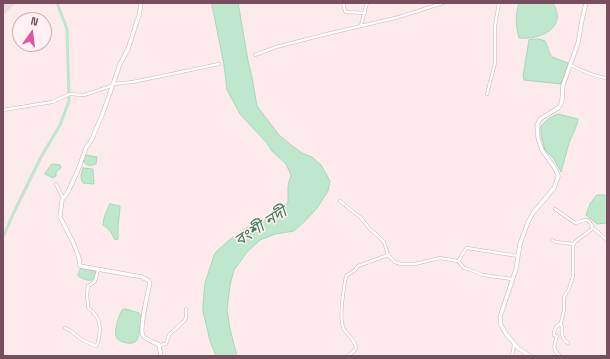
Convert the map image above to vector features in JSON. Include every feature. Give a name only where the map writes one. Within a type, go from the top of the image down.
[{"type":"street","points":[[141,3],[139,16],[128,49],[120,64],[104,110],[92,139],[86,148],[68,192],[62,200],[60,217],[73,242],[79,258],[80,266],[142,277],[150,280],[143,316],[142,333],[144,337],[159,345],[166,344],[168,335],[186,318],[186,309]]},
{"type":"street","points":[[343,3],[346,12],[365,13]]},
{"type":"street","points":[[361,25],[367,3]]},
{"type":"street","points":[[255,55],[276,47],[361,25],[399,17],[444,3]]},
{"type":"street","points":[[487,94],[495,63],[496,26],[499,3]]},
{"type":"street","points":[[530,356],[518,348],[506,334],[501,325],[500,317],[516,269],[522,237],[528,222],[533,213],[554,188],[558,177],[554,167],[542,150],[538,138],[537,125],[540,119],[558,108],[561,104],[563,85],[578,43],[586,3]]},
{"type":"street","points":[[3,110],[52,102],[70,94],[84,95],[113,84],[133,82],[219,64]]},
{"type":"street","points":[[570,65],[600,78],[607,78]]},
{"type":"street","points":[[56,184],[63,198]]},
{"type":"street","points":[[340,201],[360,217],[370,229],[380,237],[384,242],[388,255],[395,262],[401,264],[415,264],[440,258],[458,261],[464,268],[480,274],[512,280]]},
{"type":"street","points":[[555,209],[575,223],[584,219],[587,220],[592,227],[607,240]]},
{"type":"street","points":[[568,343],[564,339],[561,331],[562,326],[560,324],[564,310],[564,296],[569,289],[573,276],[572,250],[574,244],[592,229],[592,227]]},
{"type":"street","points":[[552,240],[556,242],[574,244]]},
{"type":"street","points":[[458,261],[461,259],[467,248],[519,256]]},
{"type":"street","points":[[348,356],[356,348],[356,343],[343,328],[342,302],[346,276],[358,266],[388,255]]},
{"type":"street","points":[[65,328],[82,340],[96,346],[97,345],[100,328],[94,314],[88,307],[87,294],[88,286],[93,283],[98,270]]},
{"type":"street","points":[[560,324],[556,327],[554,332],[557,336],[554,348],[555,352],[560,356]]},
{"type":"street","points":[[512,356],[514,344]]},
{"type":"street","points":[[159,345],[161,356]]},
{"type":"shaded area","points":[[3,3],[16,3],[5,14],[3,14]]},
{"type":"water","name":"বংশী নদী","points":[[212,3],[238,3],[257,106],[279,135],[302,153],[312,157],[321,165],[330,181],[328,191],[317,208],[304,222],[294,231],[275,234],[260,240],[247,252],[234,270],[230,285],[227,310],[237,356],[216,356],[210,341],[203,311],[205,283],[216,252],[228,241],[252,224],[271,217],[283,209],[288,202],[288,186],[291,175],[286,164],[272,151],[267,143],[240,114],[227,90],[224,65]]},
{"type":"water","points":[[519,3],[553,3],[557,12],[557,19],[554,26],[550,31],[535,37],[519,38],[516,20]]},
{"type":"water","points":[[539,39],[545,41],[552,57],[568,63],[561,84],[524,80],[523,76],[529,40]]},
{"type":"water","points":[[558,114],[578,119],[576,128],[569,143],[561,172],[554,159],[545,150],[541,135],[541,126],[548,119]]},
{"type":"water","points":[[86,155],[97,157],[96,164],[86,164],[84,162],[84,157]]},
{"type":"water","points":[[52,164],[60,165],[61,168],[56,172],[56,176],[53,178],[45,174]]},
{"type":"water","points":[[83,168],[93,169],[94,184],[83,183],[81,176]]},
{"type":"water","points":[[597,195],[607,196],[607,223],[597,224],[586,215],[590,204]]},
{"type":"water","points":[[110,204],[120,206],[117,240],[114,239],[110,230],[103,225],[104,218]]},
{"type":"water","points":[[81,268],[95,271],[95,278],[93,280],[88,280],[78,276]]},
{"type":"water","points":[[126,309],[139,313],[141,318],[139,335],[133,343],[121,341],[116,336],[116,326],[120,315],[122,310]]},
{"type":"waterway","points":[[3,237],[41,157],[60,125],[69,101],[67,29],[57,3]]}]
